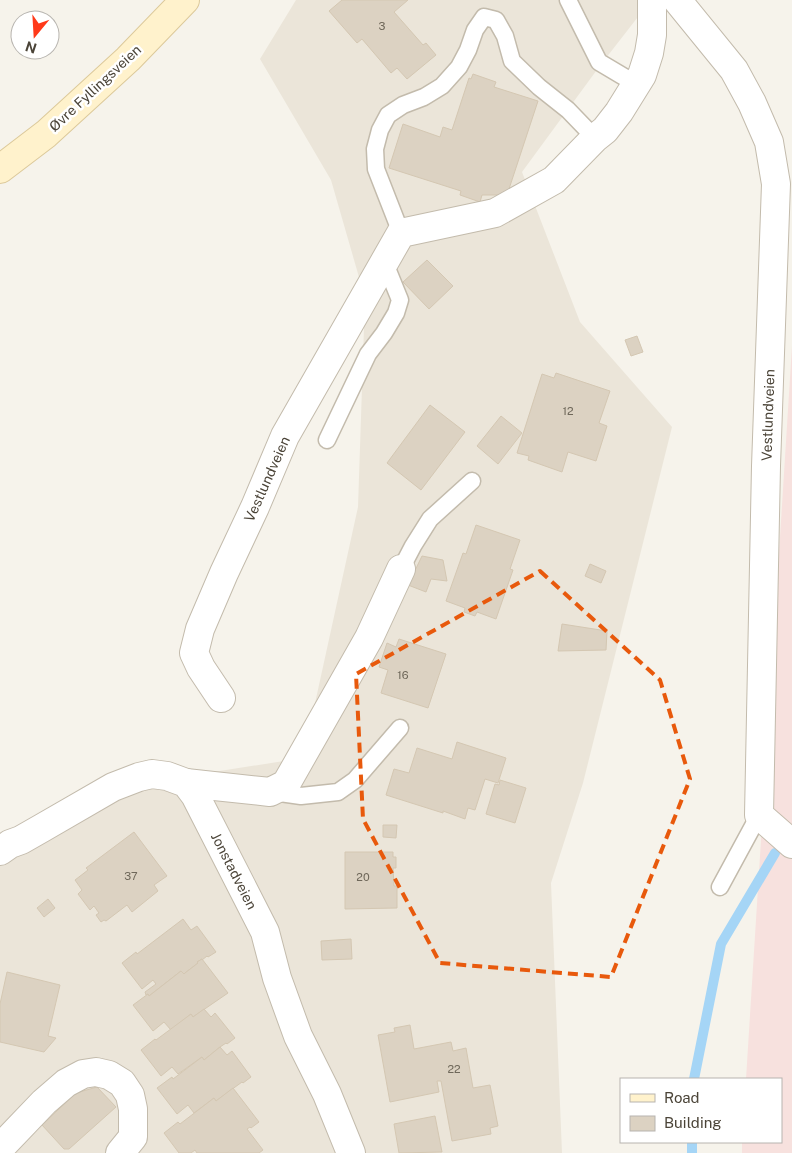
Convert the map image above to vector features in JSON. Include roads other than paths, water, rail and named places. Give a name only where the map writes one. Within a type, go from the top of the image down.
[{"type":"main road","name":"Øvre Fyllingsveien","points":[[0,169],[46,134],[128,59],[185,0]]},
{"type":"street","points":[[401,233],[495,213],[554,180],[595,138],[606,130],[642,75],[650,53],[652,0]]},
{"type":"street","name":"Vestlundveien","points":[[677,0],[734,70],[752,103],[768,142],[776,184],[767,457],[759,815]]},
{"type":"street","name":"Vestlundveien","points":[[221,698],[201,668],[194,653],[200,630],[285,436],[401,233]]},
{"type":"street","points":[[0,851],[113,787],[139,777],[152,774],[166,776],[186,783],[270,792],[286,784],[369,638],[401,569]]},
{"type":"street","name":"Jonstadveien","points":[[186,783],[195,795],[265,932],[277,978],[298,1036],[327,1094],[351,1153]]},
{"type":"street","points":[[759,815],[792,844]]},
{"type":"street","points":[[0,1148],[44,1102],[66,1083],[83,1074],[96,1072],[109,1075],[122,1083],[130,1095],[133,1109],[133,1137],[120,1153]]},
{"type":"lane","points":[[568,0],[599,62],[636,84]]},
{"type":"lane","points":[[401,233],[376,169],[375,149],[380,130],[388,115],[403,105],[424,97],[442,86],[459,67],[484,17],[496,20],[505,36],[512,61],[539,87],[568,110],[595,138]]},
{"type":"lane","points":[[328,440],[368,354],[396,313],[400,300],[388,273],[382,267]]},
{"type":"lane","points":[[401,569],[430,519],[472,481]]},
{"type":"lane","points":[[270,792],[302,796],[338,792],[355,780],[400,728]]},
{"type":"lane","points":[[720,887],[759,815]]},
{"type":"waterway","points":[[694,1078],[721,944],[775,853]]},
{"type":"waterway","points":[[692,1143],[692,1153]]}]
